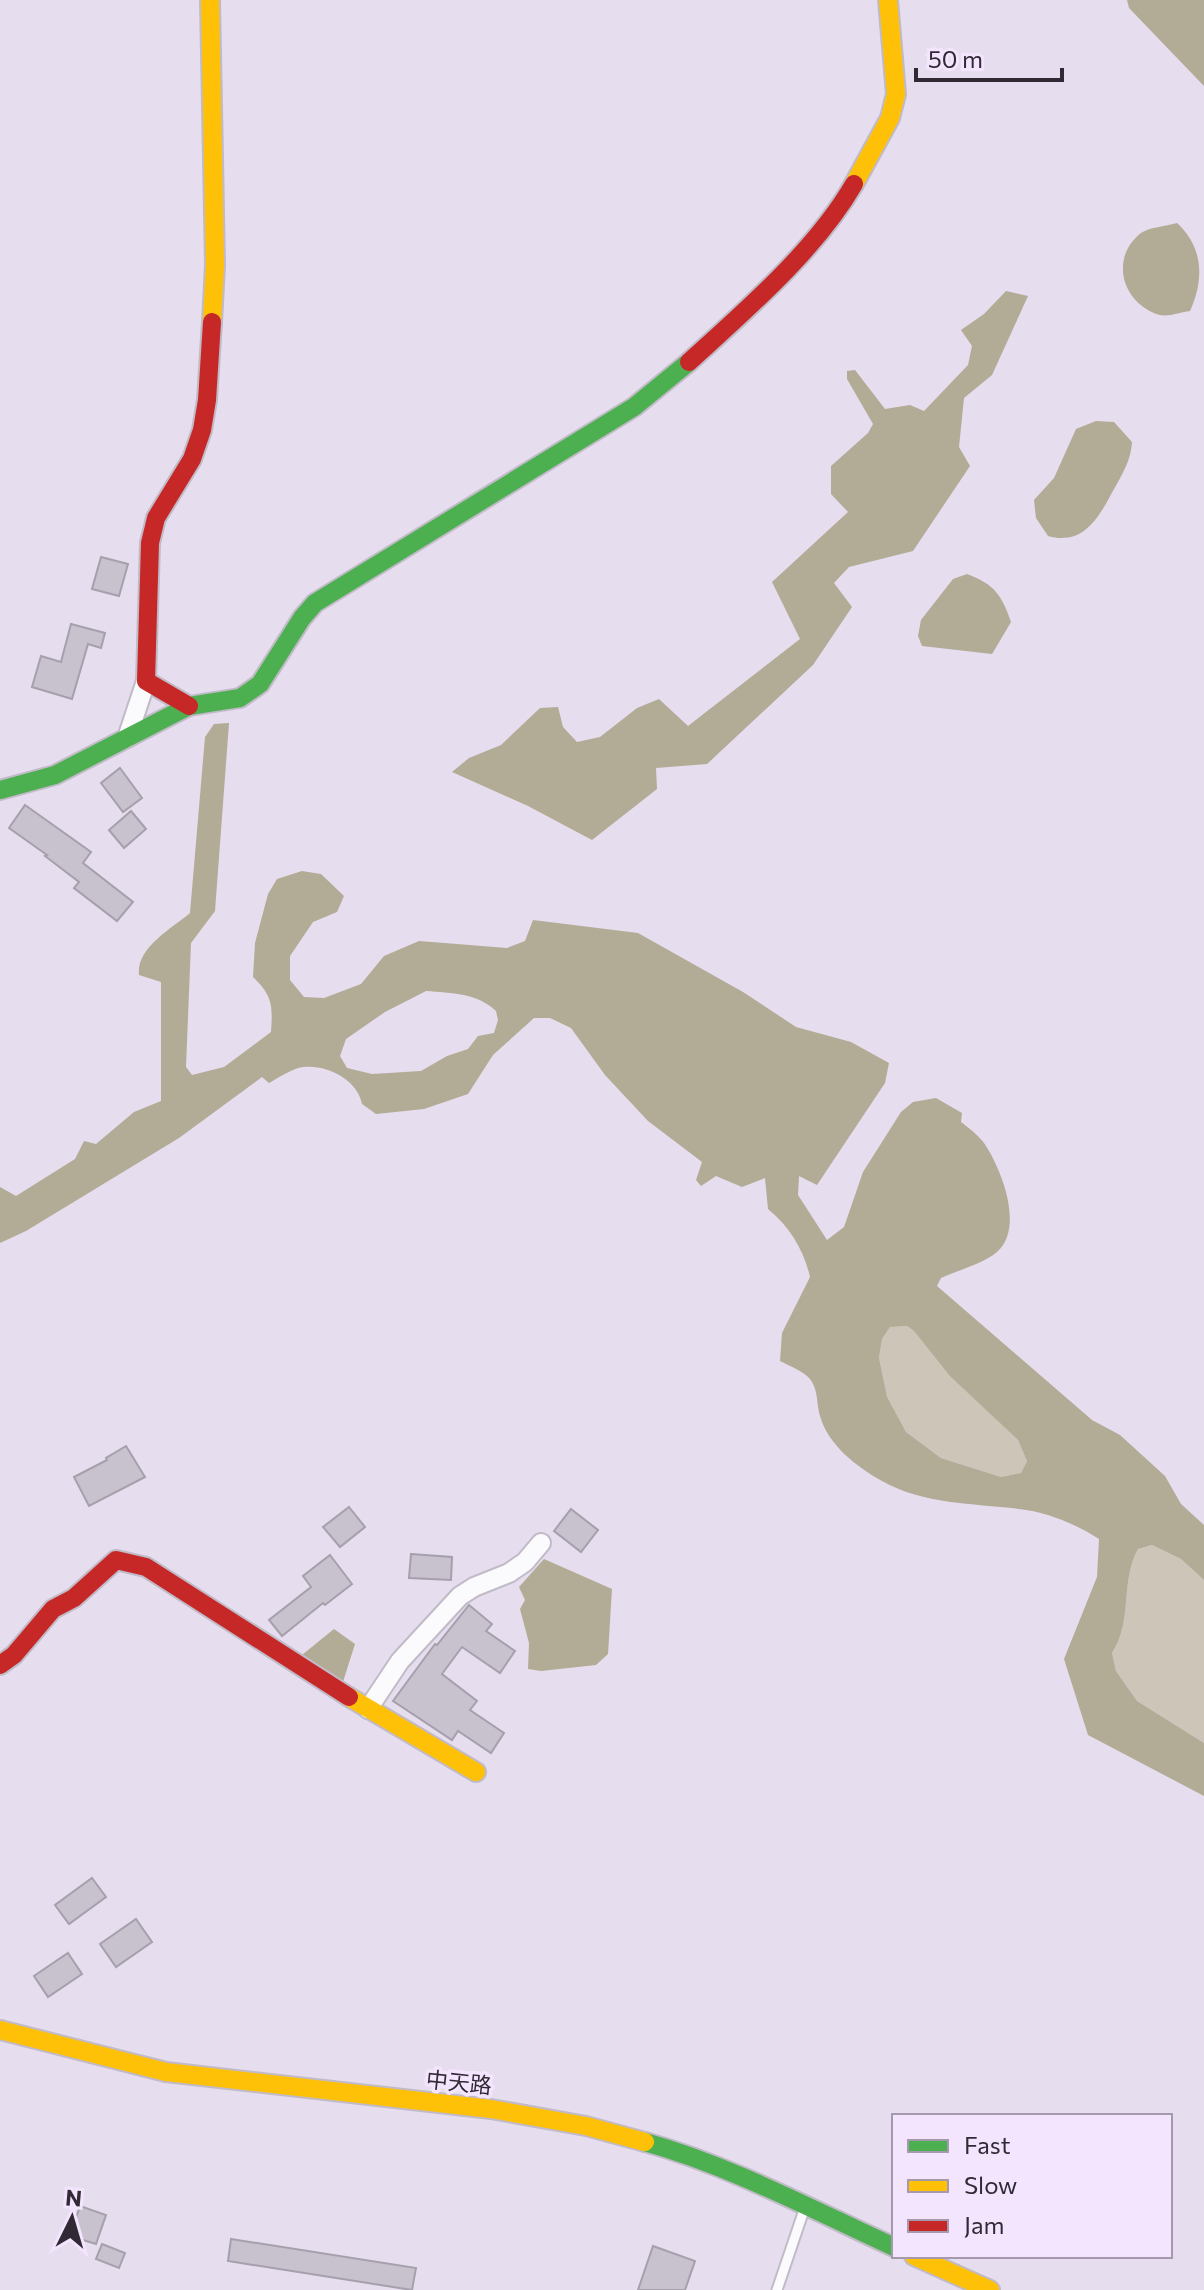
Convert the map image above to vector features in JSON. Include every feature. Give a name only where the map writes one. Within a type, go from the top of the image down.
[{"type":"street","points":[[127,738],[146,681],[150,543],[156,518],[192,459],[202,430],[207,400],[215,265],[210,0]]},
{"type":"street","points":[[0,790],[55,775],[189,706],[240,698],[260,684],[315,603],[634,407],[669,381],[741,314],[823,230],[851,189],[890,118],[896,94],[888,0]]},
{"type":"street","points":[[146,681],[189,706]]},
{"type":"street","points":[[368,1709],[400,1661],[460,1596],[509,1573],[525,1562],[541,1543]]},
{"type":"street","points":[[0,1665],[14,1655],[53,1609],[74,1598],[116,1560],[146,1567],[368,1709],[476,1772]]},
{"type":"street","name":"中天路","points":[[0,2030],[166,2072],[491,2109],[586,2126],[666,2148],[892,2246]]},
{"type":"street","points":[[917,2258],[954,2283],[990,2290]]},
{"type":"lane","points":[[777,2290],[805,2207]]},
{"type":"shaded area","points":[[1127,0],[1204,0],[1204,86],[1129,8]]},
{"type":"shaded area","points":[[1177,223],[1197,254],[1198,288],[1190,311],[1160,315],[1136,301],[1129,291],[1124,279],[1125,255],[1141,233]]},
{"type":"shaded area","points":[[1006,291],[1028,296],[992,375],[964,398],[959,447],[970,466],[913,551],[849,567],[834,583],[852,607],[813,665],[707,764],[656,768],[657,789],[592,840],[528,806],[452,772],[469,758],[501,745],[540,708],[558,707],[563,727],[577,742],[600,737],[637,708],[659,699],[688,726],[800,639],[772,582],[848,512],[831,494],[831,466],[868,433],[873,424],[847,379],[847,371],[855,370],[885,409],[910,405],[924,411],[968,365],[972,346],[961,330],[984,314]]},
{"type":"shaded area","points":[[1096,421],[1114,422],[1132,442],[1126,466],[1089,527],[1071,537],[1048,536],[1036,518],[1034,500],[1054,478],[1076,429]]},
{"type":"shaded area","points":[[967,574],[996,592],[1011,622],[992,654],[922,646],[918,636],[921,620],[953,579]]},
{"type":"shaded area","points":[[229,723],[215,911],[191,943],[186,1067],[192,1075],[224,1067],[271,1032],[270,1001],[253,977],[255,943],[268,894],[277,879],[302,871],[321,874],[344,896],[337,912],[313,922],[290,956],[290,980],[304,997],[324,998],[361,984],[384,956],[419,941],[507,948],[525,941],[533,920],[638,933],[743,992],[796,1027],[851,1042],[889,1063],[885,1083],[817,1185],[799,1176],[798,1195],[827,1240],[844,1227],[863,1172],[901,1112],[913,1102],[936,1098],[962,1113],[961,1122],[984,1143],[997,1167],[1010,1213],[1009,1228],[997,1252],[941,1278],[937,1286],[1092,1420],[1120,1435],[1165,1476],[1181,1504],[1204,1525],[1204,1580],[1181,1559],[1152,1545],[1138,1549],[1129,1574],[1122,1628],[1112,1653],[1116,1671],[1137,1701],[1204,1743],[1204,1796],[1088,1735],[1064,1659],[1097,1577],[1099,1539],[1071,1524],[1040,1513],[915,1495],[882,1481],[845,1454],[824,1427],[811,1380],[780,1361],[782,1333],[810,1277],[795,1239],[768,1209],[765,1178],[742,1187],[716,1176],[701,1186],[696,1180],[702,1162],[648,1121],[605,1075],[571,1028],[550,1018],[534,1018],[493,1055],[468,1094],[424,1109],[376,1114],[362,1104],[348,1081],[322,1068],[299,1068],[269,1083],[262,1077],[179,1138],[26,1231],[0,1243],[0,1187],[16,1196],[75,1159],[84,1141],[96,1144],[134,1112],[161,1101],[161,982],[139,975],[140,965],[156,940],[190,913],[205,737],[214,724]],"holes":[[[426,991],[464,995],[489,1005],[496,1011],[498,1020],[494,1033],[478,1036],[468,1049],[447,1056],[421,1071],[372,1074],[347,1068],[340,1056],[346,1039],[385,1012]],[[907,1326],[950,1376],[1018,1440],[1027,1461],[1021,1473],[1001,1477],[941,1458],[906,1432],[887,1397],[879,1358],[882,1339],[890,1327]]]},
{"type":"shaded area","points":[[907,1326],[950,1375],[1018,1440],[1027,1461],[1021,1473],[1001,1477],[941,1458],[906,1432],[887,1398],[879,1358],[882,1339],[890,1327]]},
{"type":"shaded area","points":[[1152,1545],[1181,1559],[1204,1580],[1204,1743],[1137,1701],[1116,1671],[1112,1653],[1122,1628],[1129,1574],[1138,1549]]},
{"type":"shaded area","points":[[544,1559],[612,1589],[608,1654],[596,1665],[541,1671],[528,1669],[529,1643],[520,1609],[525,1600],[519,1587]]},
{"type":"shaded area","points":[[334,1629],[355,1644],[341,1688],[297,1659]]},
{"type":"building","points":[[101,557],[128,564],[119,596],[92,589]]},
{"type":"building","points":[[71,624],[105,633],[101,648],[88,644],[72,699],[32,687],[41,656],[61,662]]},
{"type":"building","points":[[120,768],[142,798],[123,812],[101,783]]},
{"type":"building","points":[[25,805],[91,852],[83,863],[133,902],[117,921],[74,888],[79,882],[9,828]]},
{"type":"building","points":[[131,811],[146,829],[124,848],[109,830]]},
{"type":"building","points":[[126,1446],[145,1477],[89,1506],[74,1477]]},
{"type":"building","points":[[349,1507],[365,1527],[340,1547],[323,1527]]},
{"type":"building","points":[[571,1509],[598,1530],[581,1552],[554,1531]]},
{"type":"building","points":[[411,1554],[452,1557],[451,1580],[409,1578]]},
{"type":"building","points":[[330,1555],[352,1584],[282,1636],[269,1620],[311,1587],[303,1576]]},
{"type":"building","points":[[469,1605],[492,1624],[486,1631],[515,1651],[500,1673],[462,1647],[442,1674],[477,1701],[470,1710],[504,1733],[491,1753],[458,1731],[452,1740],[393,1701],[435,1644]]},
{"type":"building","points":[[92,1878],[106,1897],[69,1924],[55,1905]]},
{"type":"building","points":[[136,1919],[152,1942],[116,1967],[100,1944]]},
{"type":"building","points":[[68,1953],[82,1974],[48,1997],[34,1976]]},
{"type":"building","points":[[80,2206],[106,2215],[96,2244],[70,2236]]},
{"type":"building","points":[[231,2239],[416,2268],[412,2290],[228,2261]]},
{"type":"building","points":[[102,2244],[125,2253],[119,2268],[96,2259]]},
{"type":"building","points":[[653,2246],[695,2261],[685,2290],[638,2290]]},
{"type":"traffic: fast","points":[[0,790],[55,775],[189,706],[240,698],[260,684],[315,603],[634,407],[689,362]]},
{"type":"traffic: fast","points":[[645,2142],[740,2176],[892,2246]]},
{"type":"traffic: slow","points":[[210,0],[215,265],[212,322]]},
{"type":"traffic: slow","points":[[854,184],[890,118],[896,94],[888,0]]},
{"type":"traffic: slow","points":[[349,1697],[476,1772]]},
{"type":"traffic: slow","points":[[0,2030],[166,2072],[491,2109],[586,2126],[645,2142]]},
{"type":"traffic: slow","points":[[918,2258],[990,2290]]},
{"type":"traffic: jam","points":[[689,362],[800,256],[854,184]]},
{"type":"traffic: jam","points":[[189,706],[146,681],[150,543],[156,518],[192,459],[202,430],[212,322]]},
{"type":"traffic: jam","points":[[0,1665],[14,1655],[53,1609],[74,1598],[116,1560],[146,1567],[349,1697]]}]
